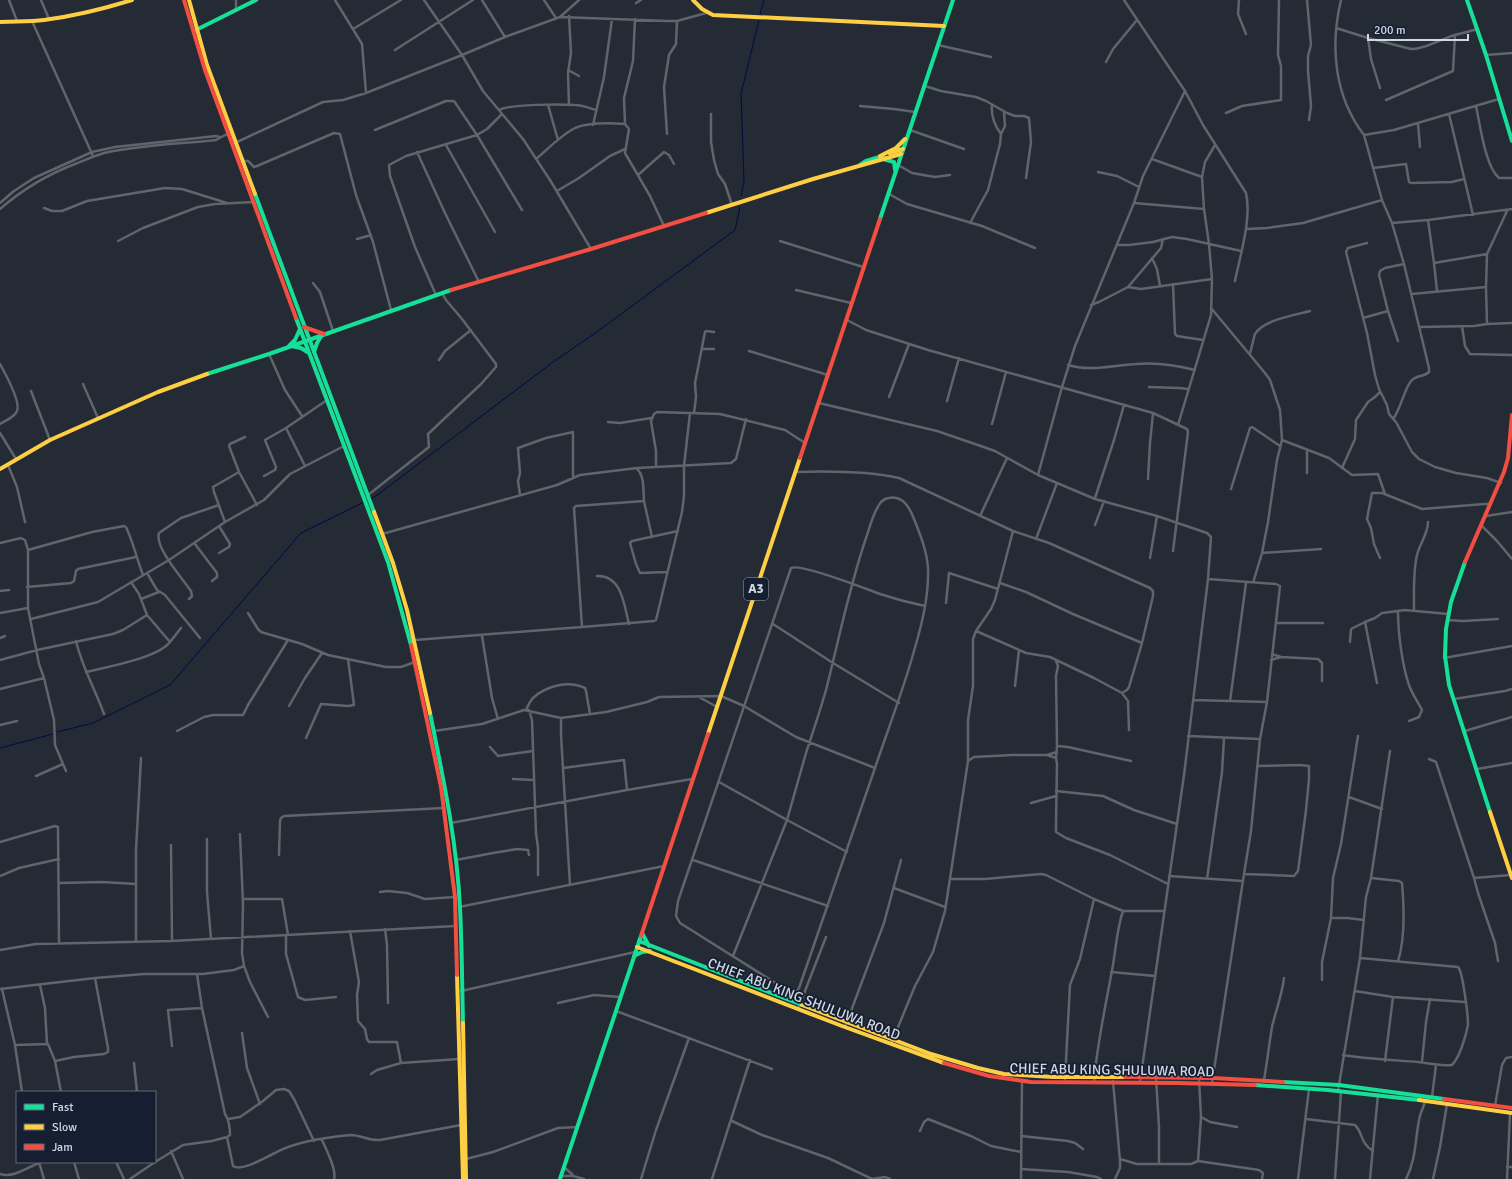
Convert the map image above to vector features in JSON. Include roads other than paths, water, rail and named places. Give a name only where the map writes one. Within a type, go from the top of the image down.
[{"type":"main road","points":[[0,22],[49,20],[93,11],[132,0]]},
{"type":"main road","points":[[184,0],[199,52],[231,133],[237,142],[256,202]]},
{"type":"main road","points":[[189,0],[196,30],[207,65],[231,133],[302,328],[382,534],[401,590],[415,640],[434,731],[446,807],[457,907],[455,926],[460,994],[459,1059],[462,1179]]},
{"type":"main road","points":[[196,30],[256,0]]},
{"type":"main road","points":[[693,0],[701,10],[713,15],[944,26]]},
{"type":"main road","name":"A3","points":[[561,1177],[953,0]]},
{"type":"main road","points":[[1467,0],[1486,55],[1512,140]]},
{"type":"main road","points":[[882,158],[896,148],[907,137]]},
{"type":"main road","points":[[0,469],[50,440],[177,384],[269,354],[442,293],[592,249],[902,151]]},
{"type":"main road","points":[[882,158],[894,162],[895,174]]},
{"type":"main road","points":[[302,328],[324,334]]},
{"type":"main road","points":[[290,346],[302,328]]},
{"type":"main road","points":[[324,334],[312,353],[327,400],[388,562],[416,662],[441,786],[451,823],[455,860],[457,907],[466,1179]]},
{"type":"main road","points":[[290,346],[301,348],[312,353]]},
{"type":"main road","points":[[1512,415],[1510,459],[1461,572],[1446,620],[1444,658],[1445,670],[1454,699],[1512,876]]},
{"type":"main road","points":[[642,932],[649,946]]},
{"type":"main road","points":[[639,941],[942,1058],[999,1073],[1094,1080]]},
{"type":"main road","name":"CHIEF ABU KING SHULUWA ROAD","points":[[637,947],[798,1010],[953,1067],[992,1077],[1022,1081],[1065,1082],[1094,1080],[1199,1081],[1309,1088],[1511,1113]]},
{"type":"main road","points":[[635,954],[650,951]]},
{"type":"main road","points":[[1199,1081],[1213,1078],[1339,1085],[1512,1108]]},
{"type":"street","points":[[9,0],[17,21]]},
{"type":"street","points":[[41,0],[49,20]]},
{"type":"street","points":[[236,0],[236,11]]},
{"type":"street","points":[[335,0],[363,48],[366,93]]},
{"type":"street","points":[[353,29],[401,0]]},
{"type":"street","points":[[424,0],[462,55],[482,91],[523,139],[592,249]]},
{"type":"street","points":[[395,50],[473,0]]},
{"type":"street","points":[[482,0],[505,37]]},
{"type":"street","points":[[544,0],[556,18]]},
{"type":"street","points":[[237,142],[323,102],[343,100],[366,93],[556,18],[579,0]]},
{"type":"street","points":[[636,3],[641,0]]},
{"type":"street","points":[[1124,0],[1185,91],[1215,145],[1246,193],[1248,199],[1246,229],[1235,281]]},
{"type":"street","points":[[1239,0],[1238,14],[1246,34]]},
{"type":"street","points":[[1226,113],[1242,106],[1282,100],[1281,66],[1278,54],[1279,0]]},
{"type":"street","points":[[1307,0],[1310,45],[1308,56],[1311,106],[1309,120]]},
{"type":"street","points":[[1341,0],[1336,28],[1335,59],[1338,80],[1348,108],[1364,134],[1382,200],[1392,223],[1404,264],[1428,359],[1429,372],[1412,380],[1399,411],[1393,419]]},
{"type":"street","points":[[560,16],[677,21],[706,13]]},
{"type":"street","points":[[569,16],[571,53],[568,70],[570,105]]},
{"type":"street","points":[[593,125],[604,77],[612,19]]},
{"type":"street","points":[[635,20],[633,62],[624,98],[625,124],[629,129],[625,153],[650,196],[664,226]]},
{"type":"street","points":[[1106,62],[1113,49],[1137,20]]},
{"type":"street","points":[[32,21],[93,156]]},
{"type":"street","points":[[667,134],[664,87],[669,55],[676,44],[677,21]]},
{"type":"street","points":[[1336,28],[1411,49],[1425,48],[1444,39],[1477,29]]},
{"type":"street","points":[[1386,100],[1453,71],[1455,35]]},
{"type":"street","points":[[1368,38],[1371,59],[1380,88]]},
{"type":"street","points":[[938,45],[991,57]]},
{"type":"street","points":[[1486,55],[1512,53]]},
{"type":"street","points":[[568,70],[579,76]]},
{"type":"street","points":[[924,86],[941,91],[976,97],[992,104],[1004,112],[1015,116],[1027,117],[1030,121],[1031,142],[1026,178]]},
{"type":"street","points":[[1038,475],[1068,365],[1090,305],[1117,245],[1139,187],[1185,91]]},
{"type":"street","points":[[375,130],[452,100],[456,102],[522,210]]},
{"type":"street","points":[[1364,134],[1394,130],[1499,100]]},
{"type":"street","points":[[992,104],[993,118],[1001,134]]},
{"type":"street","points":[[548,105],[558,140]]},
{"type":"street","points":[[499,110],[508,107],[576,105],[596,110]]},
{"type":"street","points":[[860,106],[894,108],[915,112]]},
{"type":"street","points":[[1476,106],[1481,133],[1492,168],[1500,178],[1512,178]]},
{"type":"street","points":[[970,223],[988,190],[1000,144],[1001,134],[1005,126],[1004,112]]},
{"type":"street","points":[[436,295],[415,248],[388,169],[390,163],[417,152],[477,136],[487,129],[502,114]]},
{"type":"street","points":[[711,114],[711,142],[714,160],[718,174],[725,184],[732,204]]},
{"type":"street","points":[[1449,114],[1473,215]]},
{"type":"street","points":[[1418,123],[1420,147]]},
{"type":"street","points":[[536,159],[575,128],[593,125],[625,124]]},
{"type":"street","points":[[909,130],[964,149]]},
{"type":"street","points":[[244,161],[248,160],[254,167],[339,132],[356,195],[371,235],[391,310]]},
{"type":"street","points":[[0,209],[33,183],[93,156],[120,150],[216,140],[231,133]]},
{"type":"street","points":[[0,203],[14,191],[34,178],[92,152],[115,147],[216,136],[220,137]]},
{"type":"street","points":[[446,145],[494,232]]},
{"type":"street","points":[[1178,425],[1195,370],[1211,308],[1212,279],[1202,177],[1205,162],[1215,145]]},
{"type":"street","points":[[557,191],[579,178],[610,156],[625,149]]},
{"type":"street","points":[[417,152],[448,220],[479,282]]},
{"type":"street","points":[[638,176],[664,152],[669,155],[674,164]]},
{"type":"street","points":[[1152,159],[1202,177]]},
{"type":"street","points":[[1373,168],[1406,164],[1409,182],[1411,184],[1452,182],[1464,179]]},
{"type":"street","points":[[898,165],[912,173],[936,178],[950,175]]},
{"type":"street","points":[[1098,172],[1117,176],[1139,187]]},
{"type":"street","points":[[44,208],[52,211],[62,211],[87,201],[164,188],[182,189],[227,203]]},
{"type":"street","points":[[888,194],[907,204],[1000,233],[1035,248]]},
{"type":"street","points":[[1246,229],[1267,228],[1303,223],[1382,200]]},
{"type":"street","points":[[118,241],[143,228],[198,206],[208,204],[256,202]]},
{"type":"street","points":[[1134,203],[1204,209]]},
{"type":"street","points":[[1487,324],[1487,254],[1507,210]]},
{"type":"street","points":[[1392,223],[1512,210]]},
{"type":"street","points":[[1428,220],[1437,292]]},
{"type":"street","points":[[357,239],[371,235]]},
{"type":"street","points":[[1117,245],[1129,245],[1172,237],[1241,251]]},
{"type":"street","points":[[1090,305],[1128,287],[1161,248],[1163,239]]},
{"type":"street","points":[[780,242],[864,267]]},
{"type":"street","points":[[1367,243],[1346,249],[1372,352],[1375,375],[1381,393],[1387,404],[1389,414],[1412,452],[1422,460],[1444,470],[1487,478],[1500,483]]},
{"type":"street","points":[[1434,263],[1487,254]]},
{"type":"street","points":[[1152,258],[1157,269],[1160,286]]},
{"type":"street","points":[[1398,341],[1388,311],[1379,275],[1380,271],[1385,268],[1404,264]]},
{"type":"street","points":[[1128,287],[1141,289],[1212,279]]},
{"type":"street","points":[[314,283],[320,292],[333,331]]},
{"type":"street","points":[[1173,284],[1175,334],[1177,336],[1203,340]]},
{"type":"street","points":[[1412,294],[1486,288]]},
{"type":"street","points":[[796,290],[852,303]]},
{"type":"street","points":[[367,496],[429,447],[428,434],[481,384],[496,367],[496,363],[442,293]]},
{"type":"street","points":[[1211,308],[1250,353],[1270,380],[1280,410],[1282,440],[1277,460],[1262,553],[1253,583]]},
{"type":"street","points":[[1250,353],[1255,334],[1261,328],[1269,323],[1310,311]]},
{"type":"street","points":[[1363,318],[1388,311]]},
{"type":"street","points":[[846,320],[866,330],[909,344],[1153,413],[1187,429],[1188,432],[1173,551]]},
{"type":"street","points":[[1420,327],[1512,323]]},
{"type":"street","points":[[1462,326],[1465,346],[1470,354],[1512,356]]},
{"type":"street","points":[[439,360],[445,351],[471,330]]},
{"type":"street","points":[[694,413],[696,397],[695,383],[705,331],[714,332]]},
{"type":"street","points":[[890,397],[909,344]]},
{"type":"street","points":[[702,349],[714,349]]},
{"type":"street","points":[[749,351],[828,375]]},
{"type":"street","points":[[269,354],[285,390],[302,416]]},
{"type":"street","points":[[947,401],[959,358]]},
{"type":"street","points":[[0,364],[18,407],[16,414],[0,424]]},
{"type":"street","points":[[1068,365],[1078,368],[1144,364],[1172,365],[1195,370]]},
{"type":"street","points":[[992,424],[1006,372]]},
{"type":"street","points":[[83,384],[98,418]]},
{"type":"street","points":[[1149,387],[1188,389]]},
{"type":"street","points":[[31,391],[50,440]]},
{"type":"street","points":[[1342,468],[1355,439],[1356,420],[1368,402],[1381,393]]},
{"type":"street","points":[[264,476],[274,471],[276,468],[265,440],[286,428],[327,400]]},
{"type":"street","points":[[818,402],[937,431],[989,449],[1038,475],[1095,499],[1177,522],[1207,533],[1211,536],[1208,579],[1177,824],[1140,1080]]},
{"type":"street","points":[[1095,499],[1124,405]]},
{"type":"street","points":[[608,422],[628,422],[651,418],[657,412],[720,414],[785,430],[805,443]]},
{"type":"street","points":[[415,640],[482,636],[656,621],[678,531],[684,496],[684,466],[690,413]]},
{"type":"street","points":[[1148,479],[1153,413]]},
{"type":"street","points":[[651,418],[656,467]]},
{"type":"street","points":[[382,534],[560,484],[580,475],[637,468],[641,470],[656,467],[719,464],[735,461],[746,420]]},
{"type":"street","points":[[1231,489],[1250,428],[1252,427],[1280,446]]},
{"type":"street","points":[[286,428],[305,466]]},
{"type":"street","points":[[520,495],[518,481],[520,473],[518,448],[546,438],[569,432],[573,433],[573,478]]},
{"type":"street","points":[[0,433],[16,459]]},
{"type":"street","points":[[245,437],[230,444],[229,446],[239,472],[257,504]]},
{"type":"street","points":[[1282,440],[1329,458],[1354,476],[1378,474],[1385,494]]},
{"type":"street","points":[[31,619],[76,607],[94,604],[143,576],[195,544],[225,522],[264,500],[290,474],[344,446]]},
{"type":"street","points":[[1307,450],[1307,474]]},
{"type":"street","points":[[980,516],[1007,458]]},
{"type":"street","points":[[8,464],[17,487],[25,522]]},
{"type":"street","points":[[641,470],[644,501],[652,537]]},
{"type":"street","points":[[225,522],[213,487],[239,472]]},
{"type":"street","points":[[796,472],[858,473],[899,478],[1013,531],[1049,543],[1150,588],[1153,591],[1153,596],[1142,643],[1129,687],[1122,693]]},
{"type":"street","points":[[1036,539],[1057,483]]},
{"type":"street","points":[[1380,558],[1374,544],[1368,519],[1371,494],[1375,492],[1385,494],[1422,509],[1491,504]]},
{"type":"street","points":[[733,956],[787,820],[833,663],[853,583],[862,550],[877,510],[885,499],[890,497],[896,498],[906,504],[912,515],[926,556],[928,568],[925,606],[921,628],[899,703],[799,988],[796,992],[785,988],[689,929],[680,923],[676,916],[678,901],[792,567],[797,566],[853,583],[881,594],[925,606]]},
{"type":"street","points":[[582,627],[574,508],[576,506],[644,501]]},
{"type":"street","points":[[1095,525],[1104,501]]},
{"type":"street","points":[[189,599],[192,596],[191,591],[169,560],[158,540],[159,532],[181,518],[219,505]]},
{"type":"street","points":[[1486,516],[1512,512]]},
{"type":"street","points":[[1150,558],[1157,516]]},
{"type":"street","points":[[1414,610],[1417,556],[1421,542],[1428,529],[1428,522]]},
{"type":"street","points":[[28,550],[92,532],[126,526],[143,576]]},
{"type":"street","points":[[218,553],[230,545],[219,526]]},
{"type":"street","points":[[1481,526],[1497,541],[1511,558]]},
{"type":"street","points":[[667,572],[641,574],[638,570],[631,542],[678,531]]},
{"type":"street","points":[[891,1044],[914,986],[933,952],[945,907],[968,761],[968,720],[973,686],[973,640],[976,631],[993,604],[1000,583],[1013,531]]},
{"type":"street","points":[[0,543],[24,538],[28,550],[28,608],[36,650],[54,720],[55,745],[66,771]]},
{"type":"street","points":[[195,544],[217,573],[217,577],[212,581]]},
{"type":"street","points":[[1262,553],[1320,549]]},
{"type":"street","points":[[27,587],[71,583],[74,581],[78,569],[136,557]]},
{"type":"street","points":[[147,573],[159,592],[165,595],[200,638]]},
{"type":"street","points":[[946,603],[949,573],[998,589]]},
{"type":"street","points":[[597,576],[607,577],[616,583],[622,597],[629,624]]},
{"type":"street","points":[[1208,579],[1280,585],[1267,702],[1260,739],[1251,831],[1242,881],[1212,1083]]},
{"type":"street","points":[[132,582],[147,615],[170,642]]},
{"type":"street","points":[[1000,583],[1026,592],[1073,614],[1142,643]]},
{"type":"street","points":[[1230,701],[1246,583]]},
{"type":"street","points":[[0,591],[9,590]]},
{"type":"street","points":[[141,599],[159,592]]},
{"type":"street","points":[[0,613],[28,608]]},
{"type":"street","points":[[1350,642],[1351,629],[1382,613],[1414,610],[1448,614]]},
{"type":"street","points":[[1398,611],[1400,635],[1409,685],[1422,710],[1419,717],[1409,721]]},
{"type":"street","points":[[248,613],[261,632],[288,640],[322,653],[390,667],[403,666],[416,662]]},
{"type":"street","points":[[0,660],[36,650],[113,634],[123,630],[147,615]]},
{"type":"street","points":[[1446,620],[1463,621],[1498,619]]},
{"type":"street","points":[[1365,622],[1377,683]]},
{"type":"street","points":[[1276,623],[1323,623]]},
{"type":"street","points":[[773,624],[899,703]]},
{"type":"street","points":[[86,672],[149,656],[161,650],[170,642],[181,628]]},
{"type":"street","points":[[976,631],[1029,654],[1046,656],[1056,660],[1122,693],[1128,701],[1129,730]]},
{"type":"street","points":[[0,638],[5,636]]},
{"type":"street","points":[[482,636],[492,698],[498,719]]},
{"type":"street","points":[[177,731],[204,717],[213,715],[241,716],[245,714],[248,705],[288,640]]},
{"type":"street","points":[[76,641],[79,654],[97,694],[104,714]]},
{"type":"street","points":[[1444,658],[1512,646]]},
{"type":"street","points":[[1015,686],[1019,650]]},
{"type":"street","points":[[289,706],[304,678],[322,653]]},
{"type":"street","points":[[1272,654],[1281,657],[1318,659],[1322,663],[1322,680]]},
{"type":"street","points":[[1271,660],[1281,657]]},
{"type":"street","points":[[306,738],[321,704],[354,705],[348,659]]},
{"type":"street","points":[[1056,660],[1058,666],[1056,676],[1058,746],[1056,758],[1056,823],[1058,834],[1110,855],[1168,884]]},
{"type":"street","points":[[1058,666],[1062,663]]},
{"type":"street","points":[[0,689],[44,678]]},
{"type":"street","points":[[538,875],[531,716],[528,710],[532,699],[549,688],[559,685],[574,685],[585,688],[590,714]]},
{"type":"street","points":[[1454,699],[1512,689]]},
{"type":"street","points":[[434,731],[470,727],[528,710],[561,718],[590,714],[638,704],[659,697],[721,696],[744,706],[796,737],[875,768]]},
{"type":"street","points":[[698,697],[717,707]]},
{"type":"street","points":[[1193,700],[1267,702]]},
{"type":"street","points":[[531,716],[536,712]]},
{"type":"street","points":[[1465,731],[1512,717]]},
{"type":"street","points":[[561,718],[570,885]]},
{"type":"street","points":[[0,725],[17,721]]},
{"type":"street","points":[[1188,736],[1260,739]]},
{"type":"street","points":[[1322,980],[1322,962],[1331,918],[1333,878],[1341,844],[1358,736]]},
{"type":"street","points":[[1207,879],[1222,772],[1224,738]]},
{"type":"street","points":[[1058,746],[1131,761]]},
{"type":"street","points":[[490,747],[498,756],[533,751]]},
{"type":"street","points":[[1336,1179],[1339,1123],[1339,1085],[1360,958],[1366,897],[1371,878],[1390,751]]},
{"type":"street","points":[[968,761],[974,757],[1047,755],[1057,752]]},
{"type":"street","points":[[968,753],[974,757]]},
{"type":"street","points":[[1047,755],[1056,758]]},
{"type":"street","points":[[136,941],[136,884],[141,758]]},
{"type":"street","points":[[1429,759],[1436,762],[1495,944],[1498,961]]},
{"type":"street","points":[[564,768],[624,760],[627,790]]},
{"type":"street","points":[[1476,769],[1512,763]]},
{"type":"street","points":[[36,776],[63,764]]},
{"type":"street","points":[[1244,874],[1292,876],[1296,874],[1306,810],[1309,766],[1300,764],[1258,766]]},
{"type":"street","points":[[513,779],[534,780]]},
{"type":"street","points":[[451,823],[693,779]]},
{"type":"street","points":[[719,782],[847,852]]},
{"type":"street","points":[[1056,792],[1103,796],[1134,810],[1177,824]]},
{"type":"street","points":[[1031,803],[1056,796]]},
{"type":"street","points":[[1349,797],[1382,809]]},
{"type":"street","points":[[279,855],[280,821],[284,816],[446,807]]},
{"type":"street","points":[[0,842],[57,827],[59,831],[60,943]]},
{"type":"street","points":[[240,834],[243,899],[242,953],[244,966],[250,982],[268,1017]]},
{"type":"street","points":[[207,839],[207,892],[211,939]]},
{"type":"street","points":[[171,845],[172,941]]},
{"type":"street","points":[[455,860],[493,852],[522,849],[528,850],[529,855]]},
{"type":"street","points":[[0,876],[18,868],[59,860]]},
{"type":"street","points":[[693,860],[828,906]]},
{"type":"street","points":[[846,1027],[875,951],[901,860]]},
{"type":"street","points":[[457,907],[664,866]]},
{"type":"street","points":[[950,879],[985,879],[1041,874],[1123,911],[1164,911]]},
{"type":"street","points":[[1169,876],[1242,881]]},
{"type":"street","points":[[1474,878],[1512,876]]},
{"type":"street","points":[[1371,878],[1400,881],[1402,883],[1404,899],[1402,948],[1398,962]]},
{"type":"street","points":[[59,883],[102,882],[136,884]]},
{"type":"street","points":[[894,888],[945,907]]},
{"type":"street","points":[[380,892],[388,891],[407,893],[425,899],[455,897]]},
{"type":"street","points":[[243,899],[282,899],[287,935],[288,961],[298,997],[302,1000],[336,997]]},
{"type":"street","points":[[1065,1082],[1070,987],[1080,959],[1094,899]]},
{"type":"street","points":[[1094,1080],[1101,1029],[1118,940],[1119,922],[1123,911]]},
{"type":"street","points":[[1331,918],[1364,920]]},
{"type":"street","points":[[0,950],[36,944],[172,941],[243,936],[455,926]]},
{"type":"street","points":[[386,929],[388,1003]]},
{"type":"street","points":[[350,931],[359,982],[358,1021],[365,1029],[369,1042],[397,1042],[401,1063]]},
{"type":"street","points":[[798,1010],[826,937]]},
{"type":"street","points":[[460,994],[635,954]]},
{"type":"street","points":[[1343,1055],[1385,1060],[1422,1062],[1436,1065],[1452,1065],[1465,1036],[1467,1027],[1461,973],[1458,967],[1360,958]]},
{"type":"street","points":[[22,1091],[15,1045],[1,989],[144,974],[197,974],[234,970],[244,966]]},
{"type":"street","points":[[1112,972],[1155,976]]},
{"type":"street","points":[[156,1161],[187,1144],[212,1141],[230,1135],[228,1119],[225,1114],[202,1008],[197,974]]},
{"type":"street","points":[[55,1061],[74,1057],[104,1054],[108,1052],[95,978]]},
{"type":"street","points":[[1264,1080],[1272,1028],[1282,996],[1284,978]]},
{"type":"street","points":[[40,985],[45,1008],[47,1044],[50,1047],[55,1061],[61,1091]]},
{"type":"street","points":[[1354,991],[1393,997],[1465,1002]]},
{"type":"street","points":[[558,1003],[594,995],[620,997]]},
{"type":"street","points":[[1385,1060],[1393,997]]},
{"type":"street","points":[[1422,1062],[1430,1000]]},
{"type":"street","points":[[172,1046],[168,1010],[202,1008]]},
{"type":"street","points":[[616,1011],[772,1069]]},
{"type":"street","points":[[242,1033],[247,1068],[260,1104]]},
{"type":"street","points":[[642,1179],[656,1130],[689,1038]]},
{"type":"street","points":[[15,1045],[47,1044]]},
{"type":"street","points":[[1495,1106],[1502,1065],[1507,1057],[1512,1057]]},
{"type":"street","points":[[371,1074],[377,1070],[401,1063],[459,1059]]},
{"type":"street","points":[[712,1179],[732,1121],[750,1060]]},
{"type":"street","points":[[134,1063],[137,1091]]},
{"type":"street","points":[[1432,1097],[1436,1065]]},
{"type":"street","points":[[1113,1080],[1120,1158],[1120,1168],[1115,1179]]},
{"type":"street","points":[[1021,1179],[1022,1081]]},
{"type":"street","points":[[1156,1081],[1159,1127],[1159,1164]]},
{"type":"street","points":[[1198,1162],[1201,1117],[1199,1081]]},
{"type":"street","points":[[228,1119],[240,1117],[260,1104],[276,1090],[280,1088],[286,1089],[294,1100],[314,1142]]},
{"type":"street","points":[[1298,1179],[1309,1088]]},
{"type":"street","points":[[1370,1179],[1379,1091]]},
{"type":"street","points":[[1406,1179],[1413,1163],[1419,1118],[1425,1102]]},
{"type":"street","points":[[1433,1179],[1447,1104]]},
{"type":"street","points":[[1507,1179],[1511,1113]]},
{"type":"street","points":[[1201,1117],[1210,1122],[1237,1127]]},
{"type":"street","points":[[1306,1119],[1355,1125],[1362,1140],[1373,1151]]},
{"type":"street","points":[[920,1131],[924,1122],[928,1120],[971,1136],[991,1146],[1021,1152]]},
{"type":"street","points":[[732,1121],[762,1135],[828,1158],[872,1179],[885,1177],[890,1179]]},
{"type":"street","points":[[227,1137],[233,1166],[236,1168],[254,1163],[291,1146],[322,1140],[357,1135],[370,1140],[380,1140],[461,1125]]},
{"type":"street","points":[[466,1160],[493,1152],[558,1128],[578,1127]]},
{"type":"street","points":[[1021,1136],[1068,1141],[1075,1143],[1083,1149]]},
{"type":"street","points":[[322,1140],[334,1170],[334,1179]]},
{"type":"street","points":[[172,1151],[183,1179]]},
{"type":"street","points":[[1120,1158],[1137,1164],[1190,1164],[1198,1162],[1259,1170],[1262,1173],[1262,1179]]},
{"type":"street","points":[[0,1174],[14,1174],[37,1163]]},
{"type":"street","points":[[39,1163],[44,1179]]},
{"type":"street","points":[[74,1163],[79,1179]]},
{"type":"street","points":[[116,1163],[124,1179]]},
{"type":"street","points":[[130,1179],[153,1163]]},
{"type":"street","points":[[1507,1167],[1512,1167]]},
{"type":"street","points":[[564,1168],[573,1176]]},
{"type":"street","points":[[1021,1168],[1068,1172],[1101,1179]]},
{"type":"street","points":[[561,1177],[573,1176],[584,1179]]},
{"type":"waterway","points":[[760,14],[764,0]]},
{"type":"waterway","points":[[741,196],[744,182],[741,94],[759,20]]},
{"type":"waterway","points":[[370,499],[553,362],[594,334],[735,230],[740,207]]},
{"type":"waterway","points":[[57,732],[93,723],[170,685],[301,533],[364,502]]},
{"type":"waterway","points":[[0,748],[53,734]]}]
